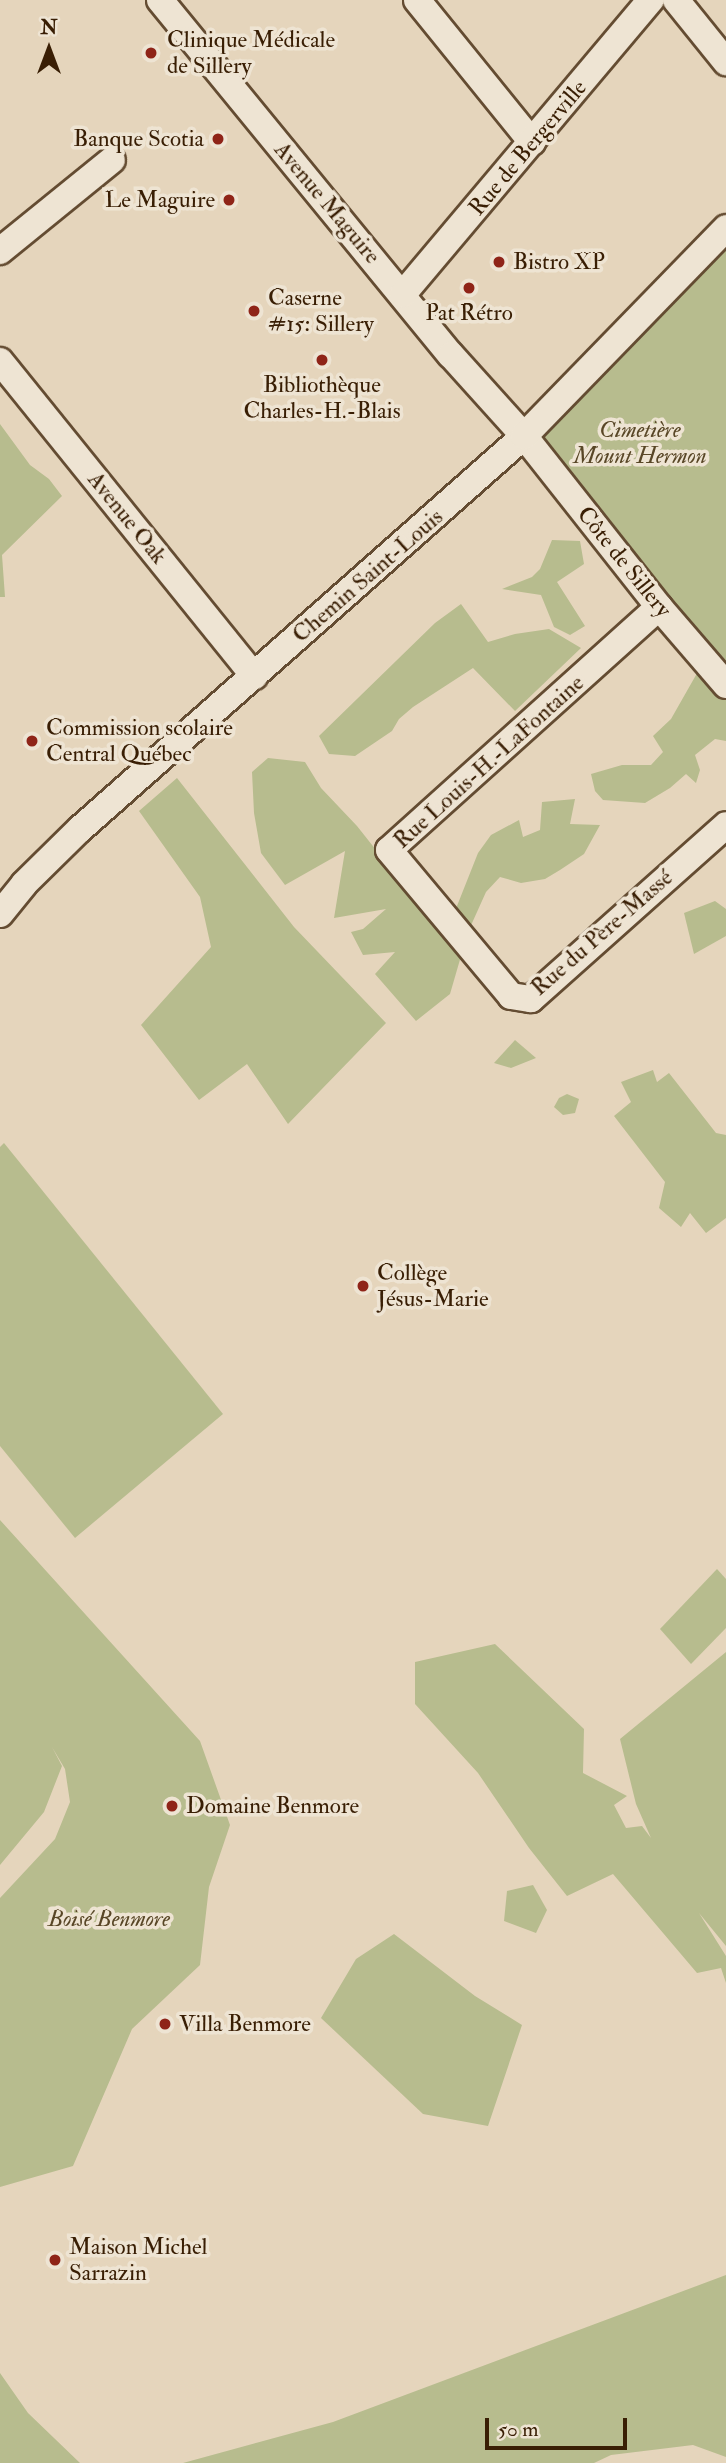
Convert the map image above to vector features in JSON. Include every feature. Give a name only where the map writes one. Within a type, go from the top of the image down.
[{"type":"street","name":"Avenue Maguire","points":[[160,0],[471,379],[524,436]]},
{"type":"street","points":[[417,0],[533,142]]},
{"type":"street","name":"Rue de Bergerville","points":[[403,293],[651,0]]},
{"type":"street","points":[[676,0],[726,62]]},
{"type":"street","points":[[0,251],[112,160]]},
{"type":"street","name":"Chemin Saint-Louis","points":[[0,914],[24,884],[80,830],[524,436],[726,228]]},
{"type":"street","name":"Avenue Oak","points":[[0,361],[254,676]]},
{"type":"street","name":"Côte de Sillery","points":[[524,436],[659,607],[726,685]]},
{"type":"street","name":"Rue Louis-H.-LaFontaine","points":[[451,926],[389,850],[659,607]]},
{"type":"street","name":"Rue du Père-Massé","points":[[451,926],[511,996],[531,999],[726,825]]},
{"type":"green space","name":"Cimetière Mount Hermon","points":[[726,239],[726,741],[715,739],[695,755],[700,770],[696,783],[686,774],[670,788],[645,803],[603,800],[595,791],[591,774],[622,765],[651,765],[663,752],[653,736],[671,719],[700,668],[524,436]]},
{"type":"green space","points":[[0,424],[30,465],[49,479],[62,496],[2,555],[5,597],[0,597]]},
{"type":"green space","points":[[552,540],[580,541],[584,564],[557,582],[585,626],[570,635],[554,627],[541,595],[502,589],[532,577],[540,569]]},
{"type":"green space","points":[[461,604],[488,642],[515,634],[549,629],[581,648],[515,711],[473,668],[413,707],[399,719],[392,731],[355,756],[329,754],[319,736],[435,623]]},
{"type":"green space","points":[[268,758],[305,762],[321,788],[357,826],[422,908],[453,916],[478,853],[491,835],[519,820],[523,837],[540,830],[542,802],[575,799],[570,824],[600,825],[584,854],[545,879],[521,883],[500,877],[486,892],[468,932],[450,994],[416,1021],[375,974],[395,952],[363,955],[351,932],[363,929],[386,909],[334,918],[345,851],[285,885],[261,853],[254,813],[252,772]]},
{"type":"green space","points":[[177,778],[294,927],[386,1023],[288,1124],[247,1064],[199,1100],[141,1025],[211,947],[200,897],[139,811]]},
{"type":"green space","points":[[715,901],[726,909],[726,936],[694,954],[684,913]]},
{"type":"green space","points":[[515,1040],[536,1058],[511,1068],[494,1063]]},
{"type":"green space","points":[[653,1070],[657,1082],[669,1073],[716,1133],[726,1135],[726,1218],[706,1233],[690,1213],[681,1227],[659,1208],[665,1182],[614,1116],[631,1102],[621,1082]]},
{"type":"green space","points":[[567,1094],[579,1099],[575,1113],[563,1115],[554,1107],[559,1098]]},
{"type":"green space","points":[[4,1143],[223,1414],[75,1538],[0,1446],[0,1147]]},
{"type":"green space","name":"Boisé Benmore","points":[[0,1520],[200,1741],[230,1825],[209,1887],[200,1965],[132,2029],[73,2166],[0,2187],[0,1898],[55,1839],[70,1802],[65,1769],[52,1747],[62,1766],[44,1812],[0,1865]]},
{"type":"green space","points":[[717,1569],[726,1579],[726,1628],[691,1664],[660,1629]]},
{"type":"green space","points":[[495,1644],[584,1729],[583,1773],[627,1796],[614,1805],[626,1828],[642,1826],[651,1838],[636,1804],[620,1739],[726,1652],[726,1946],[699,1913],[726,1956],[726,1983],[721,1968],[697,1973],[613,1874],[567,1896],[529,1848],[478,1773],[415,1704],[415,1662]]},
{"type":"green space","points":[[533,1885],[547,1910],[536,1933],[504,1921],[507,1891]]},
{"type":"green space","points":[[394,1934],[475,1996],[522,2025],[488,2126],[423,2114],[321,2018],[356,1959]]},
{"type":"green space","points":[[726,2275],[726,2457],[693,2445],[611,2455],[594,2463],[183,2463],[333,2422]]},
{"type":"green space","points":[[0,2373],[28,2413],[80,2463],[0,2463]]},
{"type":"place","name":"Clinique Médicale de Sillery","points":[[151,53]]},
{"type":"place","name":"Banque Scotia","points":[[218,139]]},
{"type":"place","name":"Le Maguire","points":[[229,200]]},
{"type":"place","name":"Bistro XP","points":[[499,262]]},
{"type":"place","name":"Pat Rétro","points":[[469,288]]},
{"type":"place","name":"Caserne #15: Sillery","points":[[254,311]]},
{"type":"place","name":"Bibliothèque Charles-H.-Blais","points":[[322,360]]},
{"type":"place","name":"Commission scolaire Central Québec","points":[[32,741]]},
{"type":"place","name":"Collège Jésus-Marie","points":[[363,1286]]},
{"type":"place","name":"Domaine Benmore","points":[[172,1806]]},
{"type":"place","name":"Villa Benmore","points":[[165,2024]]},
{"type":"place","name":"Maison Michel Sarrazin","points":[[55,2260]]}]
